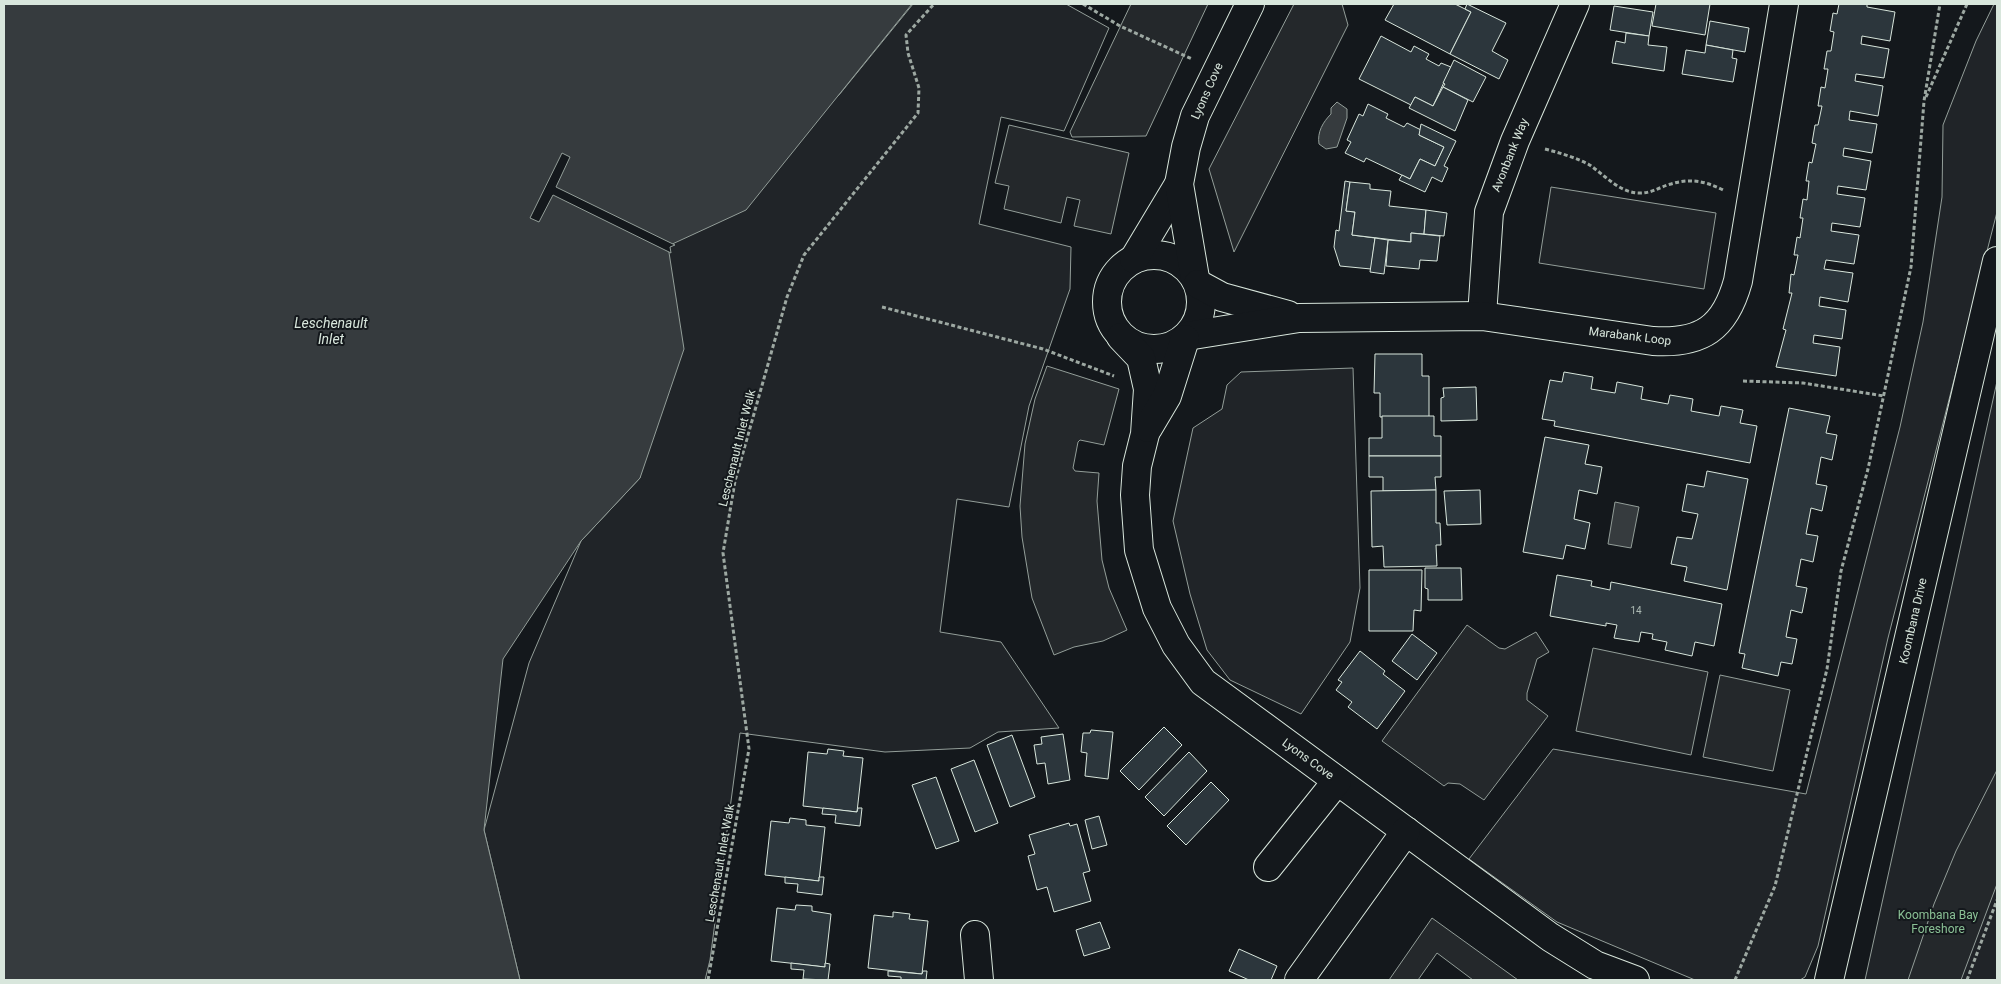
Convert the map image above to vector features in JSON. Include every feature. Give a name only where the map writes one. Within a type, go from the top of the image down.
[{"type":"street","name":"Lyons Cove","points":[[1196,281],[1179,184],[1186,146],[1195,116],[1250,4]]},
{"type":"street","name":"Avonbank Way","points":[[1482,316],[1490,212],[1515,141],[1575,4]]},
{"type":"street","name":"Marabank Loop","points":[[1186,337],[1298,318],[1482,316],[1652,341],[1671,342],[1691,339],[1707,333],[1723,317],[1732,302],[1738,281],[1784,4]]},
{"type":"street","name":"Lyons Cove","points":[[1134,259],[1179,184]]},
{"type":"street","points":[[1148,255],[1162,255],[1175,259],[1187,267],[1196,281],[1202,304],[1200,317],[1186,337],[1172,346],[1159,350],[1133,344],[1122,336],[1112,324],[1107,310],[1108,294],[1112,280],[1122,267],[1134,259],[1148,255]]},
{"type":"street","name":"Koombana Drive","points":[[1829,980],[1997,261]]},
{"type":"street","name":"Marabank Loop","points":[[1196,281],[1222,297],[1298,318]]},
{"type":"street","name":"Lyons Cove","points":[[1122,336],[1141,358],[1148,388],[1145,434],[1137,466],[1135,495],[1139,550],[1157,608],[1176,646],[1203,682],[1550,937],[1595,965],[1635,980]]},
{"type":"street","name":"Lyons Cove","points":[[1145,434],[1167,396],[1186,337]]},
{"type":"street","points":[[1268,867],[1337,781]]},
{"type":"street","points":[[1299,980],[1406,831]]},
{"type":"street","points":[[975,935],[979,980]]},
{"type":"path","name":"Leschenault Inlet Walk","points":[[708,980],[748,749],[723,554],[735,481],[787,297],[804,255],[918,113],[920,88],[908,53],[906,35],[934,4]]},
{"type":"path","points":[[1083,4],[1120,26],[1216,70]]},
{"type":"path","points":[[1735,980],[1775,886],[1827,669],[1841,571],[1868,468],[1911,267],[1924,101],[1940,4]]},
{"type":"path","points":[[1924,101],[1968,4]]},
{"type":"path","points":[[1515,141],[1569,155],[1624,189],[1637,193],[1652,192],[1671,184],[1690,180],[1707,182],[1751,203]]},
{"type":"path","points":[[882,307],[1042,349],[1120,378]]},
{"type":"path","points":[[1743,381],[1803,383],[1884,396]]},
{"type":"path","points":[[1967,980],[1997,900]]},
{"type":"green space","points":[[913,4],[1066,4],[1109,28],[1064,131],[1001,117],[979,224],[1071,247],[1070,289],[1029,406],[1009,507],[957,499],[940,632],[1001,642],[1059,728],[998,732],[970,748],[885,752],[740,733],[710,960],[705,980],[520,980],[484,830],[529,663],[581,541],[640,478],[667,246],[839,95]]},
{"type":"green space","points":[[1994,4],[1997,4],[1997,212],[1888,638],[1818,946],[1805,977],[1800,980],[1695,980],[1557,922],[1469,859],[1553,749],[1806,794],[1900,427],[1923,322],[1942,197],[1943,125],[1976,41]]},
{"type":"green space","points":[[1551,187],[1716,213],[1704,289],[1539,263]]},
{"type":"green space","points":[[1353,368],[1360,588],[1350,642],[1301,714],[1230,680],[1207,650],[1190,594],[1173,521],[1193,428],[1222,409],[1227,385],[1241,372]]},
{"type":"green space","name":"Koombana Bay Foreshore","points":[[1997,381],[1997,980],[1865,980],[1996,386]]},
{"type":"shaded area","points":[[1131,4],[1208,4],[1146,136],[1072,137],[1070,132]]},
{"type":"shaded area","points":[[1294,4],[1342,4],[1348,25],[1234,252],[1209,169]]},
{"type":"shaded area","points":[[1009,125],[1129,153],[1111,234],[1074,226],[1080,200],[1067,197],[1061,223],[1004,209],[1009,186],[995,183]]},
{"type":"shaded area","points":[[1047,366],[1119,389],[1104,445],[1080,440],[1073,468],[1075,471],[1099,473],[1097,501],[1102,560],[1109,588],[1127,630],[1103,641],[1074,647],[1054,655],[1032,598],[1022,537],[1020,506],[1025,444],[1035,399]]},
{"type":"shaded area","points":[[1467,625],[1499,648],[1505,649],[1536,632],[1549,652],[1537,659],[1527,693],[1527,700],[1548,716],[1484,800],[1460,784],[1448,783],[1444,786],[1382,741]]},
{"type":"shaded area","points":[[1593,648],[1708,672],[1691,755],[1576,731]]},
{"type":"shaded area","points":[[1720,675],[1790,690],[1773,771],[1703,757]]},
{"type":"shaded area","points":[[1997,770],[1997,884],[1961,980],[1908,980],[1934,904],[1956,851]]},
{"type":"shaded area","points":[[1432,918],[1518,980],[1473,980],[1437,953],[1418,980],[1389,980]]},
{"type":"water","name":"Leschenault Inlet","points":[[4,4],[912,4],[746,210],[668,246],[684,349],[640,478],[581,541],[503,659],[484,830],[520,980],[4,980]]},
{"type":"water","points":[[1337,102],[1347,109],[1347,118],[1337,147],[1326,149],[1319,144],[1320,131],[1331,114],[1331,108]]},
{"type":"water","points":[[1615,502],[1639,507],[1631,548],[1608,544]]},
{"type":"pier","points":[[562,153],[570,157],[556,187],[675,245],[670,247],[671,253],[553,195],[539,222],[530,218]]},
{"type":"building","points":[[1394,4],[1455,4],[1471,12],[1450,54],[1385,20]]},
{"type":"building","points":[[1467,4],[1506,23],[1492,51],[1508,60],[1499,79],[1450,54],[1471,12],[1465,9]]},
{"type":"building","points":[[1656,4],[1710,4],[1705,35],[1652,26]]},
{"type":"building","points":[[1839,4],[1867,4],[1867,7],[1895,12],[1890,41],[1862,36],[1861,44],[1889,49],[1884,78],[1856,74],[1855,81],[1883,86],[1878,116],[1850,111],[1849,120],[1877,124],[1872,153],[1844,148],[1843,156],[1871,161],[1866,190],[1838,186],[1837,194],[1865,198],[1860,227],[1832,223],[1831,231],[1859,235],[1854,264],[1826,260],[1824,269],[1853,273],[1848,302],[1820,297],[1819,306],[1846,310],[1842,339],[1814,335],[1813,343],[1840,347],[1836,376],[1776,367],[1786,330],[1783,329],[1792,293],[1789,293],[1791,274],[1794,275],[1798,255],[1794,255],[1797,237],[1800,238],[1803,218],[1800,218],[1803,199],[1807,200],[1809,181],[1806,181],[1809,162],[1812,163],[1816,144],[1812,143],[1815,125],[1818,125],[1822,106],[1818,106],[1821,87],[1825,88],[1828,69],[1824,69],[1827,51],[1831,51],[1834,32],[1830,31],[1833,13],[1837,14]]},
{"type":"building","points":[[1614,6],[1653,12],[1649,36],[1610,30]]},
{"type":"building","points":[[1710,21],[1749,28],[1745,52],[1706,45]]},
{"type":"building","points":[[1626,33],[1649,36],[1648,45],[1667,47],[1664,71],[1612,63],[1616,41],[1625,43]]},
{"type":"building","points":[[1381,36],[1411,52],[1414,46],[1429,54],[1426,59],[1439,66],[1441,63],[1451,67],[1433,106],[1415,97],[1411,105],[1359,79]]},
{"type":"building","points":[[1706,45],[1733,50],[1732,58],[1737,59],[1733,82],[1682,74],[1686,50],[1705,53]]},
{"type":"building","points":[[1454,60],[1486,77],[1473,102],[1443,87],[1445,84],[1443,83]]},
{"type":"building","points":[[1443,87],[1468,100],[1455,131],[1409,108],[1415,97],[1433,106]]},
{"type":"building","points":[[1368,104],[1388,114],[1386,118],[1404,127],[1407,123],[1421,130],[1419,135],[1444,147],[1435,166],[1420,159],[1410,179],[1366,158],[1364,162],[1345,153],[1351,142],[1347,140],[1359,114],[1363,116]]},
{"type":"building","points":[[1421,124],[1456,141],[1444,166],[1448,168],[1442,182],[1432,177],[1425,192],[1399,180],[1402,175],[1410,179],[1420,159],[1435,166],[1444,147],[1419,135]]},
{"type":"building","points":[[1345,181],[1350,182],[1346,211],[1355,212],[1352,235],[1375,238],[1371,269],[1340,266],[1334,247],[1336,230],[1339,231]]},
{"type":"building","points":[[1350,182],[1370,184],[1370,189],[1391,191],[1389,206],[1426,210],[1424,234],[1411,233],[1411,242],[1352,235],[1355,212],[1346,211]]},
{"type":"building","points":[[1426,210],[1447,213],[1444,236],[1424,234]]},
{"type":"building","points":[[1411,233],[1440,236],[1437,261],[1420,260],[1419,269],[1386,266],[1388,240],[1411,242]]},
{"type":"building","points":[[1375,238],[1388,240],[1384,274],[1370,272]]},
{"type":"building","points":[[1375,354],[1422,354],[1422,376],[1429,376],[1429,417],[1380,417],[1380,393],[1374,393]]},
{"type":"building","points":[[1564,372],[1593,377],[1591,389],[1615,393],[1617,382],[1643,387],[1641,399],[1668,404],[1670,395],[1693,399],[1691,411],[1719,416],[1721,406],[1743,410],[1740,423],[1757,426],[1750,463],[1554,426],[1555,421],[1542,419],[1550,380],[1562,382]]},
{"type":"building","points":[[1476,387],[1477,420],[1441,421],[1441,398],[1444,397],[1443,388]]},
{"type":"building","points":[[1789,408],[1830,416],[1826,433],[1837,435],[1832,460],[1821,457],[1816,484],[1827,486],[1822,511],[1811,508],[1806,534],[1818,536],[1813,562],[1801,559],[1796,586],[1807,588],[1802,613],[1791,610],[1786,637],[1797,639],[1792,664],[1781,662],[1778,676],[1742,668],[1745,654],[1739,653]]},
{"type":"building","points":[[1382,416],[1434,416],[1434,436],[1441,436],[1441,456],[1369,456],[1369,438],[1382,438]]},
{"type":"building","points":[[1545,437],[1589,445],[1585,464],[1602,467],[1597,494],[1579,490],[1574,519],[1590,523],[1585,549],[1566,545],[1563,559],[1523,552]]},
{"type":"building","points":[[1369,456],[1441,456],[1441,477],[1435,477],[1436,490],[1383,491],[1383,477],[1369,477]]},
{"type":"building","points":[[1707,471],[1748,479],[1727,590],[1684,581],[1687,567],[1671,564],[1677,537],[1692,539],[1698,514],[1682,511],[1687,484],[1704,487]]},
{"type":"building","points":[[1436,490],[1436,523],[1440,523],[1441,545],[1436,545],[1437,566],[1384,567],[1383,546],[1372,547],[1371,491]]},
{"type":"building","points":[[1480,490],[1481,524],[1447,525],[1444,491]]},
{"type":"building","points":[[1425,568],[1461,568],[1462,600],[1428,600],[1428,589],[1425,588]]},
{"type":"building","points":[[1369,570],[1422,570],[1421,611],[1414,610],[1413,631],[1369,631]]},
{"type":"building","points":[[1557,575],[1592,581],[1591,586],[1610,590],[1611,582],[1722,604],[1714,646],[1695,642],[1692,656],[1665,650],[1667,642],[1652,639],[1653,634],[1641,632],[1639,642],[1614,638],[1617,625],[1606,623],[1606,626],[1550,616]]},
{"type":"building","points":[[1412,634],[1437,653],[1417,680],[1392,661]]},
{"type":"building","points":[[1360,651],[1385,671],[1383,674],[1405,691],[1377,729],[1348,707],[1352,702],[1336,690],[1342,682],[1338,680]]},
{"type":"building","points":[[1164,727],[1182,745],[1139,790],[1120,771]]},
{"type":"building","points":[[1091,730],[1113,732],[1108,779],[1085,776],[1087,753],[1081,752],[1083,733],[1090,733]]},
{"type":"building","points":[[1063,734],[1070,780],[1048,784],[1045,763],[1037,764],[1034,745],[1042,744],[1041,737]]},
{"type":"building","points":[[1012,735],[1035,797],[1010,807],[987,745]]},
{"type":"building","points":[[828,749],[844,751],[843,756],[863,758],[857,812],[803,806],[808,752],[827,754]]},
{"type":"building","points":[[1189,752],[1207,771],[1164,816],[1145,797]]},
{"type":"building","points":[[974,760],[998,823],[975,832],[951,769]]},
{"type":"building","points":[[936,777],[959,841],[936,849],[912,785]]},
{"type":"building","points":[[1211,782],[1229,800],[1186,845],[1167,826]]},
{"type":"building","points":[[823,808],[857,812],[858,808],[862,808],[860,826],[835,823],[836,815],[822,814]]},
{"type":"building","points":[[1099,816],[1107,845],[1092,849],[1085,820]]},
{"type":"building","points":[[790,818],[806,820],[806,825],[825,827],[819,881],[765,875],[771,821],[789,823]]},
{"type":"building","points":[[1069,823],[1070,826],[1077,824],[1090,871],[1083,873],[1091,901],[1054,912],[1047,887],[1037,890],[1028,856],[1035,854],[1029,835]]},
{"type":"building","points":[[785,877],[819,881],[819,877],[824,877],[822,895],[797,892],[798,884],[785,883]]},
{"type":"building","points":[[796,905],[812,906],[812,911],[831,914],[825,967],[771,961],[777,908],[795,910]]},
{"type":"building","points":[[893,912],[910,914],[909,919],[928,921],[922,974],[868,968],[874,915],[893,917]]},
{"type":"building","points":[[1100,922],[1110,948],[1084,956],[1076,930]]},
{"type":"building","points":[[1239,949],[1277,966],[1271,980],[1249,980],[1229,971]]},
{"type":"building","points":[[791,963],[825,967],[825,963],[830,964],[828,980],[803,979],[804,970],[791,969]]},
{"type":"building","points":[[888,971],[922,974],[923,971],[927,971],[926,980],[901,980],[901,977],[888,976]]}]
